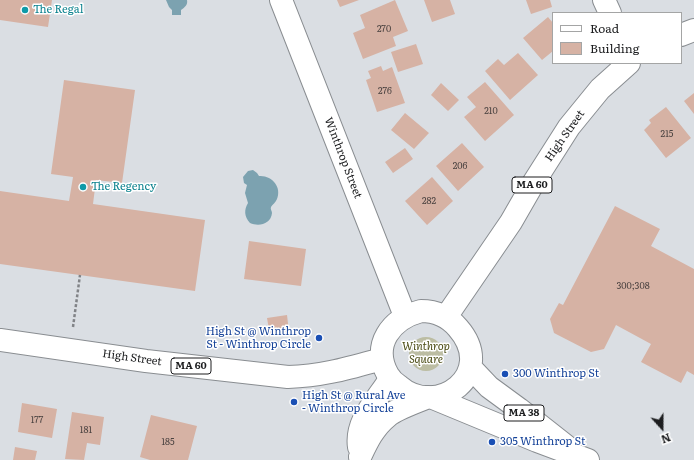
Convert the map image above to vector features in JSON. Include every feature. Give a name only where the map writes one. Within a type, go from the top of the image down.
[{"type":"main road","name":"Winthrop Street","points":[[281,0],[406,316]]},
{"type":"main road","points":[[604,0],[610,12]]},
{"type":"main road","points":[[682,35],[694,30]]},
{"type":"main road","name":"High Street","points":[[446,317],[511,222],[534,182],[569,127],[600,89],[628,64]]},
{"type":"main road","points":[[361,459],[368,439],[378,425],[389,415],[430,397],[448,393],[466,379],[471,368],[472,355],[465,336],[451,320],[437,312],[421,311],[406,316],[392,326],[386,337],[382,348],[382,359],[385,370],[390,379],[410,394],[430,397],[537,442],[583,458]]},
{"type":"main road","name":"High Street","points":[[0,340],[146,361],[288,377],[308,377],[326,374],[382,359]]},
{"type":"main road","name":"MA 38","points":[[471,368],[488,387],[583,458]]},
{"type":"main road","points":[[361,459],[358,433],[361,424],[390,379]]},
{"type":"path","points":[[73,327],[80,275]]},
{"type":"green space","name":"Winthrop Square","points":[[429,337],[438,342],[442,347],[442,361],[438,366],[433,370],[423,371],[419,370],[410,361],[409,351],[410,347],[419,338]]},
{"type":"water","points":[[166,0],[187,0],[185,7],[181,10],[181,15],[172,15],[172,10]]},
{"type":"water","points":[[253,170],[259,176],[268,177],[272,180],[277,186],[278,190],[277,199],[271,208],[271,217],[264,224],[257,225],[250,223],[245,213],[248,203],[245,193],[247,185],[244,183],[243,177],[248,171]]},
{"type":"building","name":"The Regal","points":[[0,0],[52,0],[48,27],[0,20]]},
{"type":"building","points":[[337,0],[359,0],[340,7]]},
{"type":"building","points":[[395,0],[408,31],[393,37],[396,46],[363,59],[353,33],[365,28],[360,15]]},
{"type":"building","points":[[424,0],[450,0],[455,14],[432,22]]},
{"type":"building","points":[[526,0],[550,0],[552,7],[531,14]]},
{"type":"building","points":[[548,17],[552,22],[552,52],[542,60],[523,38]]},
{"type":"building","points":[[416,44],[423,64],[398,72],[391,52]]},
{"type":"building","points":[[518,53],[538,75],[510,100],[485,71],[498,59],[504,65]]},
{"type":"building","points":[[381,66],[383,71],[392,67],[405,103],[377,112],[366,80],[371,78],[368,71]]},
{"type":"building","name":"The Regency","points":[[64,80],[135,90],[122,183],[96,180],[93,204],[205,220],[195,291],[0,264],[0,191],[69,201],[73,177],[51,174]]},
{"type":"building","points":[[485,82],[514,115],[485,141],[464,117],[476,107],[467,97]]},
{"type":"building","points":[[441,83],[459,100],[448,111],[431,95]]},
{"type":"building","points":[[694,93],[694,114],[684,101]]},
{"type":"building","points":[[666,107],[691,138],[666,158],[644,130],[651,123],[649,120]]},
{"type":"building","points":[[405,113],[429,133],[414,149],[391,130]]},
{"type":"building","points":[[462,143],[484,167],[458,191],[436,166]]},
{"type":"building","points":[[405,148],[413,159],[393,173],[385,162]]},
{"type":"building","points":[[432,177],[453,201],[427,225],[405,201]]},
{"type":"building","points":[[615,206],[660,229],[651,246],[694,269],[694,375],[687,371],[681,383],[641,362],[651,344],[616,325],[604,349],[591,352],[554,333],[550,319],[559,303],[563,305]]},
{"type":"building","points":[[249,241],[306,249],[301,286],[244,279]]},
{"type":"building","points":[[287,315],[289,332],[270,335],[267,318]]},
{"type":"building","points":[[22,403],[57,409],[52,438],[18,432]]},
{"type":"building","points":[[72,412],[104,417],[100,445],[87,443],[84,460],[65,459]]},
{"type":"building","points":[[151,415],[197,426],[188,460],[150,460],[140,457]]},
{"type":"building","points":[[15,447],[37,451],[35,460],[13,460]]},
{"type":"place","name":"The Regal","points":[[25,10]]},
{"type":"place","name":"The Regency","points":[[83,187]]},
{"type":"place","name":"High St @ Winthrop St - Winthrop Circle","points":[[319,338]]},
{"type":"place","name":"300 Winthrop St","points":[[505,374]]},
{"type":"place","name":"High St @ Rural Ave - Winthrop Circle","points":[[294,402]]},
{"type":"place","name":"305 Winthrop St","points":[[492,442]]}]
